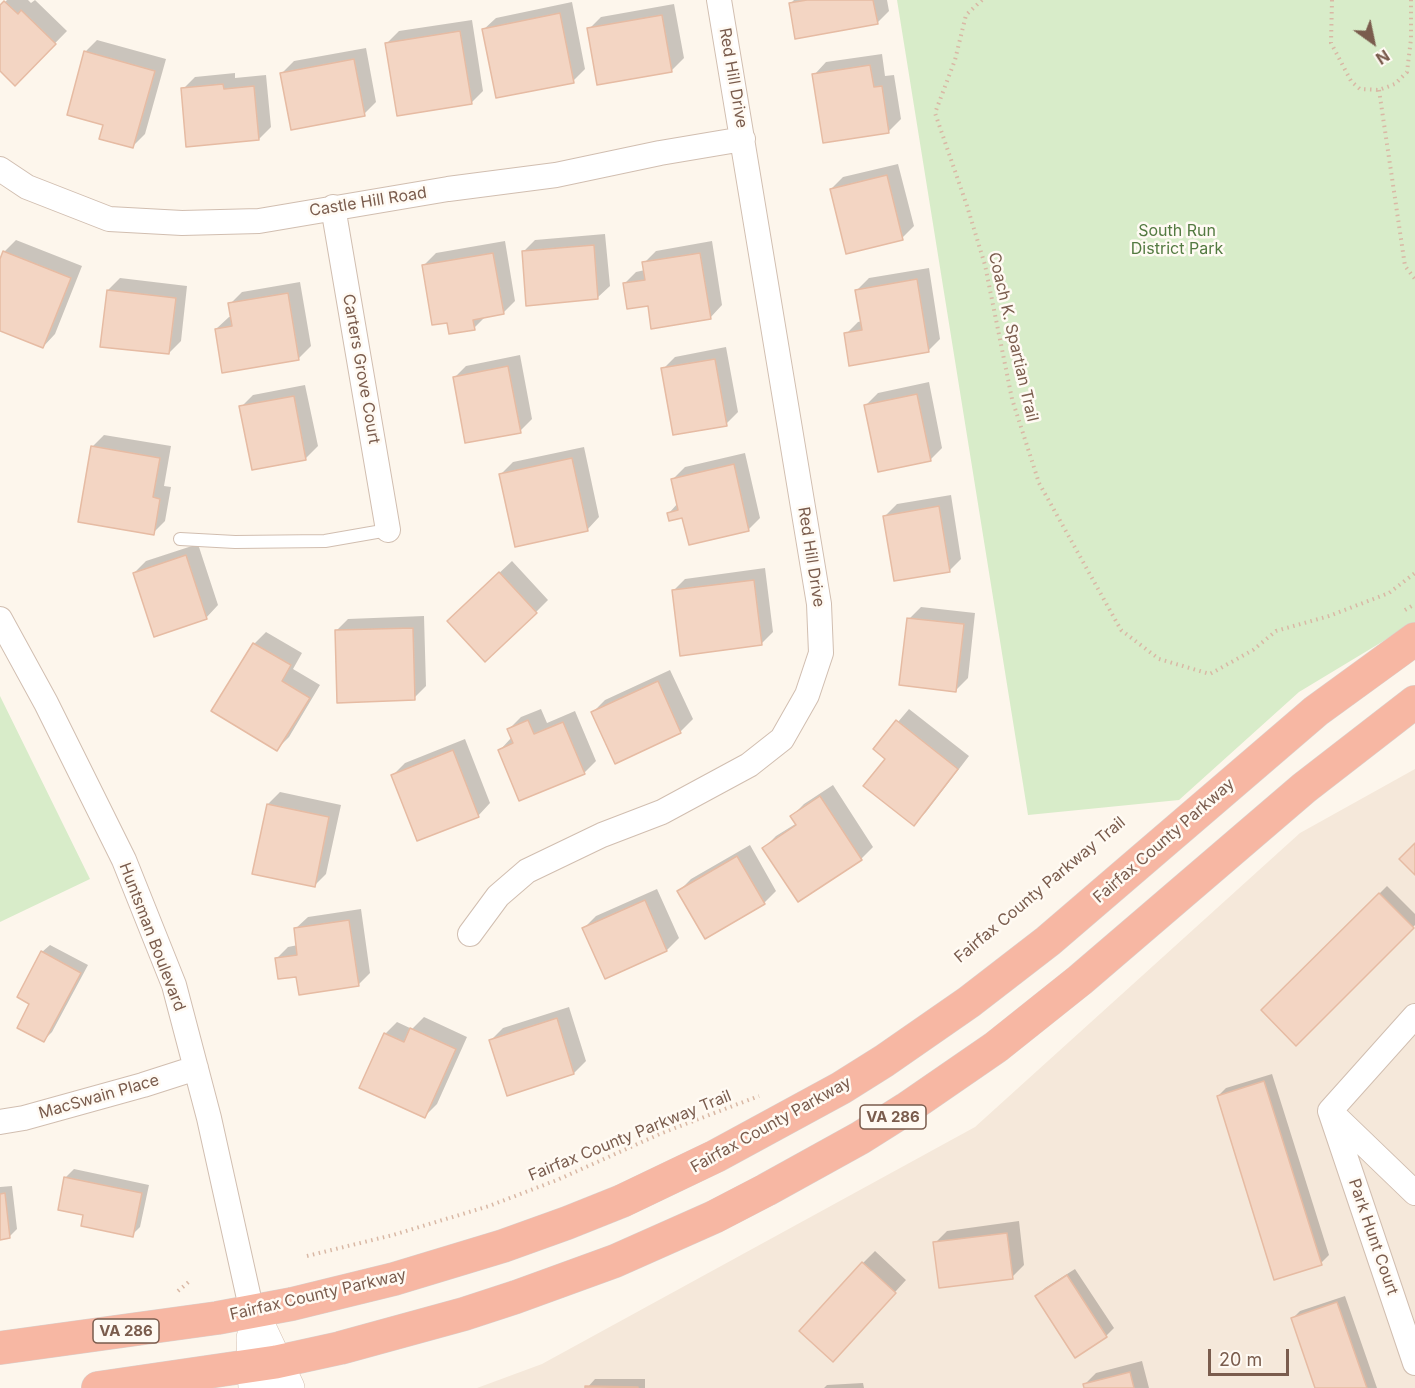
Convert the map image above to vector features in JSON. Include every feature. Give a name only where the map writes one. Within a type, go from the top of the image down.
[{"type":"highway","name":"Fairfax County Parkway","points":[[0,1348],[184,1324],[252,1312],[336,1294],[433,1268],[567,1223],[674,1177],[799,1113],[884,1061],[1009,972],[1084,911],[1286,736],[1357,680],[1405,627]]},
{"type":"highway","name":"VA 286","points":[[98,1388],[268,1376],[340,1348],[464,1314],[516,1297],[615,1261],[714,1217],[860,1138],[950,1079],[1039,1014],[1304,788],[1415,702]]},
{"type":"street","name":"Red Hill Drive","points":[[470,934],[498,896],[527,871],[602,835],[662,812],[749,765],[782,739],[807,695],[821,652],[819,604],[719,0]]},
{"type":"street","name":"Castle Hill Road","points":[[0,169],[27,187],[109,219],[182,223],[259,221],[333,207],[556,175],[660,153],[743,139]]},
{"type":"street","name":"Carters Grove Court","points":[[333,207],[388,530]]},
{"type":"street","name":"Huntsman Boulevard","points":[[0,619],[46,703],[124,860],[174,985],[221,1169],[268,1376]]},
{"type":"street","points":[[1330,1111],[1415,1016]]},
{"type":"street","name":"MacSwain Place","points":[[0,1122],[24,1118],[122,1091],[196,1068]]},
{"type":"street","name":"Park Hunt Court","points":[[1330,1111],[1415,1193]]},
{"type":"street","name":"Park Hunt Court","points":[[1330,1111],[1415,1363]]},
{"type":"lane","points":[[180,539],[235,542],[325,541],[388,530]]},
{"type":"path","name":"Coach K. Spartian Trail","points":[[982,0],[966,15],[955,60],[935,112],[968,206],[985,265],[1012,399],[1039,483],[1121,630],[1159,660],[1210,674],[1253,650],[1276,631],[1329,616],[1389,593],[1415,573]]},
{"type":"path","points":[[1332,0],[1331,43],[1350,81],[1360,89],[1379,90],[1395,84],[1407,72],[1411,39],[1411,0]]},
{"type":"path","points":[[1379,90],[1405,266],[1415,279]]},
{"type":"path","points":[[1405,627],[1415,604]]},
{"type":"path","name":"Fairfax County Parkway Trail","points":[[307,1256],[393,1235],[489,1206],[557,1180],[663,1133],[761,1095]]},
{"type":"shaded area","points":[[1415,769],[1415,1388],[477,1388],[542,1364],[975,1127],[1300,833]]},
{"type":"green space","name":"South Run District Park","points":[[897,0],[1415,0],[1415,622],[1299,692],[1179,800],[1028,815]]},
{"type":"green space","points":[[0,696],[90,879],[0,922]]},
{"type":"building","points":[[807,0],[873,0],[878,24],[795,39],[789,3]]},
{"type":"building","points":[[4,1],[18,14],[21,10],[56,44],[15,86],[0,71],[0,5]]},
{"type":"building","points":[[560,13],[574,83],[496,98],[482,29]]},
{"type":"building","points":[[662,15],[672,72],[597,85],[587,28]]},
{"type":"building","points":[[460,31],[472,104],[397,116],[385,43]]},
{"type":"building","points":[[84,51],[155,71],[133,148],[99,139],[103,125],[67,115]]},
{"type":"building","points":[[354,59],[365,116],[291,130],[280,73]]},
{"type":"building","points":[[870,65],[874,87],[882,86],[889,133],[823,143],[812,74]]},
{"type":"building","points":[[223,84],[224,89],[254,86],[259,140],[186,147],[181,88]]},
{"type":"building","points":[[887,175],[903,240],[846,254],[830,189]]},
{"type":"building","points":[[594,245],[598,299],[526,306],[522,251]]},
{"type":"building","points":[[3,251],[71,278],[43,348],[0,331],[0,259]]},
{"type":"building","points":[[493,253],[504,314],[473,320],[475,330],[449,334],[447,323],[432,325],[422,265]]},
{"type":"building","points":[[700,253],[711,319],[651,329],[648,306],[627,309],[623,283],[645,280],[642,262]]},
{"type":"building","points":[[917,279],[929,352],[849,366],[844,333],[862,330],[855,290]]},
{"type":"building","points":[[107,290],[176,298],[169,354],[100,347]]},
{"type":"building","points":[[288,293],[299,360],[222,373],[215,329],[232,326],[228,303]]},
{"type":"building","points":[[715,359],[727,426],[673,435],[661,368]]},
{"type":"building","points":[[508,366],[521,433],[465,443],[453,377]]},
{"type":"building","points":[[917,394],[931,461],[878,472],[864,405]]},
{"type":"building","points":[[294,396],[306,460],[252,470],[239,406]]},
{"type":"building","points":[[91,446],[160,458],[153,497],[160,499],[154,535],[78,522]]},
{"type":"building","points":[[572,458],[588,531],[515,547],[499,474]]},
{"type":"building","points":[[734,464],[749,531],[689,545],[682,518],[669,521],[667,513],[678,510],[671,479]]},
{"type":"building","points":[[939,506],[950,572],[894,581],[883,516]]},
{"type":"building","points":[[186,555],[207,619],[154,637],[133,573]]},
{"type":"building","points":[[499,572],[537,613],[485,662],[447,621]]},
{"type":"building","points":[[754,580],[762,645],[680,656],[672,590]]},
{"type":"building","points":[[907,618],[964,624],[956,692],[899,685]]},
{"type":"building","points":[[413,628],[415,700],[337,703],[335,630]]},
{"type":"building","points":[[253,643],[291,665],[282,681],[310,698],[277,751],[211,711]]},
{"type":"building","points":[[658,681],[681,733],[615,764],[591,712]]},
{"type":"building","points":[[528,720],[534,734],[563,722],[585,774],[519,801],[498,750],[513,743],[507,729]]},
{"type":"building","points":[[896,720],[958,769],[914,826],[863,786],[885,759],[873,749]]},
{"type":"building","points":[[453,750],[479,817],[417,841],[391,775]]},
{"type":"building","points":[[820,796],[862,860],[798,902],[762,848],[796,825],[790,816]]},
{"type":"building","points":[[267,804],[329,817],[315,887],[252,874]]},
{"type":"building","points":[[1415,843],[1415,875],[1399,859]]},
{"type":"building","points":[[737,856],[765,904],[705,939],[677,891]]},
{"type":"building","points":[[1379,893],[1414,928],[1296,1046],[1261,1010]]},
{"type":"building","points":[[645,900],[667,951],[605,979],[582,928]]},
{"type":"building","points":[[349,920],[359,986],[299,995],[296,977],[278,979],[275,958],[297,955],[294,928]]},
{"type":"building","points":[[41,951],[81,973],[44,1042],[17,1028],[29,1004],[17,997]]},
{"type":"building","points":[[557,1018],[574,1074],[507,1096],[489,1040]]},
{"type":"building","points":[[410,1028],[456,1049],[425,1118],[359,1088],[384,1033],[404,1042]]},
{"type":"building","points":[[1264,1081],[1322,1265],[1274,1280],[1217,1096]]},
{"type":"building","points":[[64,1177],[142,1193],[133,1237],[81,1226],[83,1215],[58,1210]]},
{"type":"building","points":[[5,1193],[10,1238],[0,1240],[0,1194]]},
{"type":"building","points":[[1007,1233],[1013,1279],[939,1288],[933,1242]]},
{"type":"building","points":[[862,1262],[896,1293],[833,1362],[799,1331]]},
{"type":"building","points":[[1067,1275],[1107,1337],[1075,1358],[1035,1296]]},
{"type":"building","points":[[1337,1302],[1367,1388],[1315,1388],[1291,1318]]},
{"type":"building","points":[[1130,1372],[1134,1388],[1084,1388],[1083,1384]]},
{"type":"building","points":[[585,1386],[638,1387],[638,1388],[585,1388]]}]
